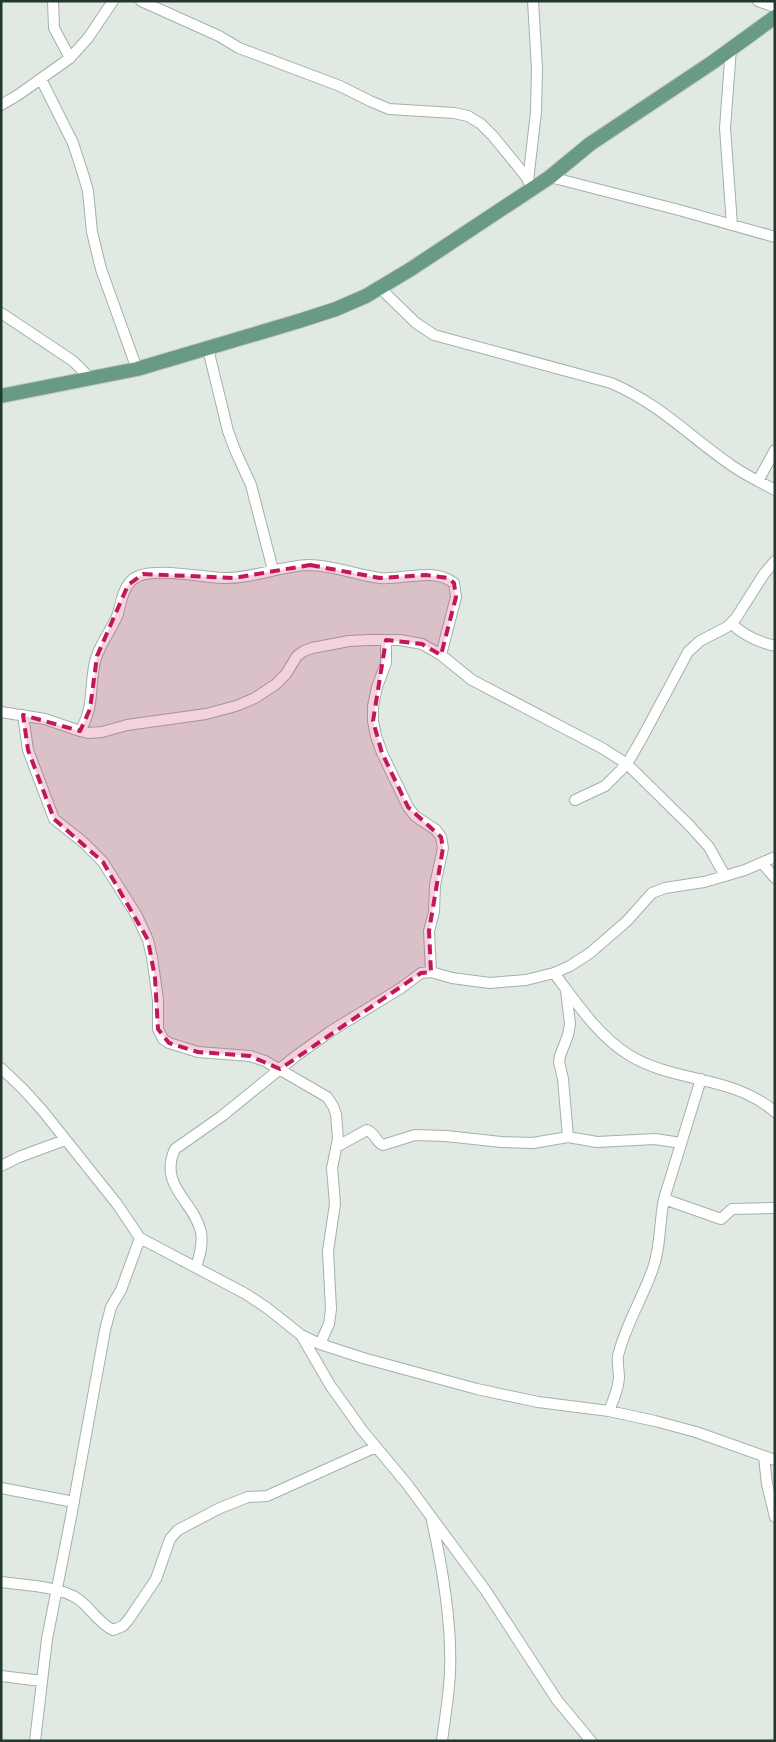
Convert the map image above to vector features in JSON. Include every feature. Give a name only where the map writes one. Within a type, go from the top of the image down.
[{"type":"main road","points":[[1,396],[137,369],[208,350],[336,309],[380,288],[530,184],[550,177],[590,144],[775,17]]},
{"type":"street","points":[[53,1],[54,28],[70,58]]},
{"type":"street","points":[[1,105],[18,96],[70,58],[88,38],[114,1]]},
{"type":"street","points":[[141,1],[219,36],[239,48],[340,86],[389,109],[454,113],[468,116],[487,130],[530,184]]},
{"type":"street","points":[[530,184],[536,112],[537,69],[534,1]]},
{"type":"street","points":[[758,1],[775,7]]},
{"type":"street","points":[[731,48],[725,128],[732,224]]},
{"type":"street","points":[[41,79],[73,143],[88,191],[92,232],[101,268],[137,369]]},
{"type":"street","points":[[550,177],[775,237]]},
{"type":"street","points":[[380,288],[416,324],[434,335],[611,383],[628,391],[668,415],[732,465],[775,490]]},
{"type":"street","points":[[1,313],[73,361],[90,378]]},
{"type":"street","points":[[208,350],[228,431],[251,485],[273,570]]},
{"type":"street","points":[[758,481],[775,450]]},
{"type":"street","points":[[575,800],[605,786],[626,764],[688,652],[700,641],[731,623],[775,561]]},
{"type":"street","points":[[80,732],[90,709],[92,674],[97,656],[117,616],[128,585],[133,579],[143,574],[234,578],[310,565],[329,567],[380,578],[426,575],[448,578],[454,583],[456,597],[441,655]]},
{"type":"street","points":[[731,623],[750,637],[775,646]]},
{"type":"street","points":[[386,640],[386,663],[377,687],[373,706],[376,736],[382,753],[408,807],[415,816],[436,830],[441,837],[443,848],[435,885],[434,912],[429,931],[430,972]]},
{"type":"street","points":[[1,712],[45,719],[80,732],[102,732],[160,719],[206,714],[236,706],[255,698],[276,684],[286,674],[297,656],[304,651],[326,644],[349,641],[400,640],[422,644],[441,655],[472,680],[571,731],[626,764],[689,825],[708,847],[725,876]]},
{"type":"street","points":[[24,715],[28,750],[54,819],[83,842],[103,862],[137,916],[148,940],[155,978],[159,1033],[169,1043],[198,1052],[250,1056],[265,1061],[327,1097],[333,1106],[336,1114],[338,1139],[332,1168],[335,1204],[328,1251],[331,1309],[329,1324],[320,1344]]},
{"type":"street","points":[[196,1266],[202,1244],[200,1231],[196,1219],[176,1188],[170,1170],[171,1158],[175,1149],[222,1116],[280,1069],[332,1031],[401,988],[421,973],[430,972],[452,978],[490,983],[526,980],[554,973],[570,966],[590,953],[627,921],[652,894],[665,888],[704,882],[725,876],[762,863],[775,856]]},
{"type":"street","points":[[762,863],[775,878]]},
{"type":"street","points":[[554,973],[589,1018],[611,1042],[630,1056],[656,1067],[723,1084],[747,1094],[775,1112]]},
{"type":"street","points":[[566,989],[570,1024],[559,1062],[563,1079],[568,1137]]},
{"type":"street","points":[[1,1068],[23,1088],[117,1204],[140,1238],[196,1266],[260,1303],[301,1335],[320,1344],[363,1358],[478,1389],[538,1402],[609,1411],[655,1420],[770,1458],[767,1484],[775,1518]]},
{"type":"street","points":[[609,1411],[618,1388],[618,1357],[628,1327],[653,1270],[664,1199],[701,1079]]},
{"type":"street","points":[[336,1147],[367,1130],[372,1132],[379,1143],[383,1145],[415,1136],[446,1136],[501,1142],[532,1143],[568,1137],[597,1142],[655,1140],[681,1143]]},
{"type":"street","points":[[1,1166],[19,1157],[65,1140]]},
{"type":"street","points":[[664,1199],[721,1218],[732,1208],[775,1208]]},
{"type":"street","points":[[35,1741],[47,1639],[74,1502],[104,1330],[111,1306],[121,1290],[140,1238]]},
{"type":"street","points":[[301,1335],[330,1385],[486,1591],[557,1700],[591,1741]]},
{"type":"street","points":[[1,1582],[56,1590],[74,1596],[104,1625],[113,1630],[117,1629],[129,1620],[156,1579],[170,1539],[178,1530],[220,1508],[248,1497],[267,1496],[376,1447]]},
{"type":"street","points":[[1,1488],[74,1502]]},
{"type":"street","points":[[432,1518],[443,1578],[448,1627],[450,1672],[442,1741]]},
{"type":"street","points":[[1,1676],[42,1681]]},
{"type":"highlighted area","points":[[310,565],[380,578],[426,575],[448,578],[454,583],[456,597],[441,655],[422,644],[386,640],[373,721],[382,753],[408,807],[441,837],[443,848],[429,931],[431,972],[421,973],[280,1069],[250,1056],[198,1052],[169,1043],[158,1029],[155,978],[148,940],[103,862],[54,819],[28,750],[23,715],[80,731],[90,709],[97,656],[128,585],[143,574],[234,578]]}]
